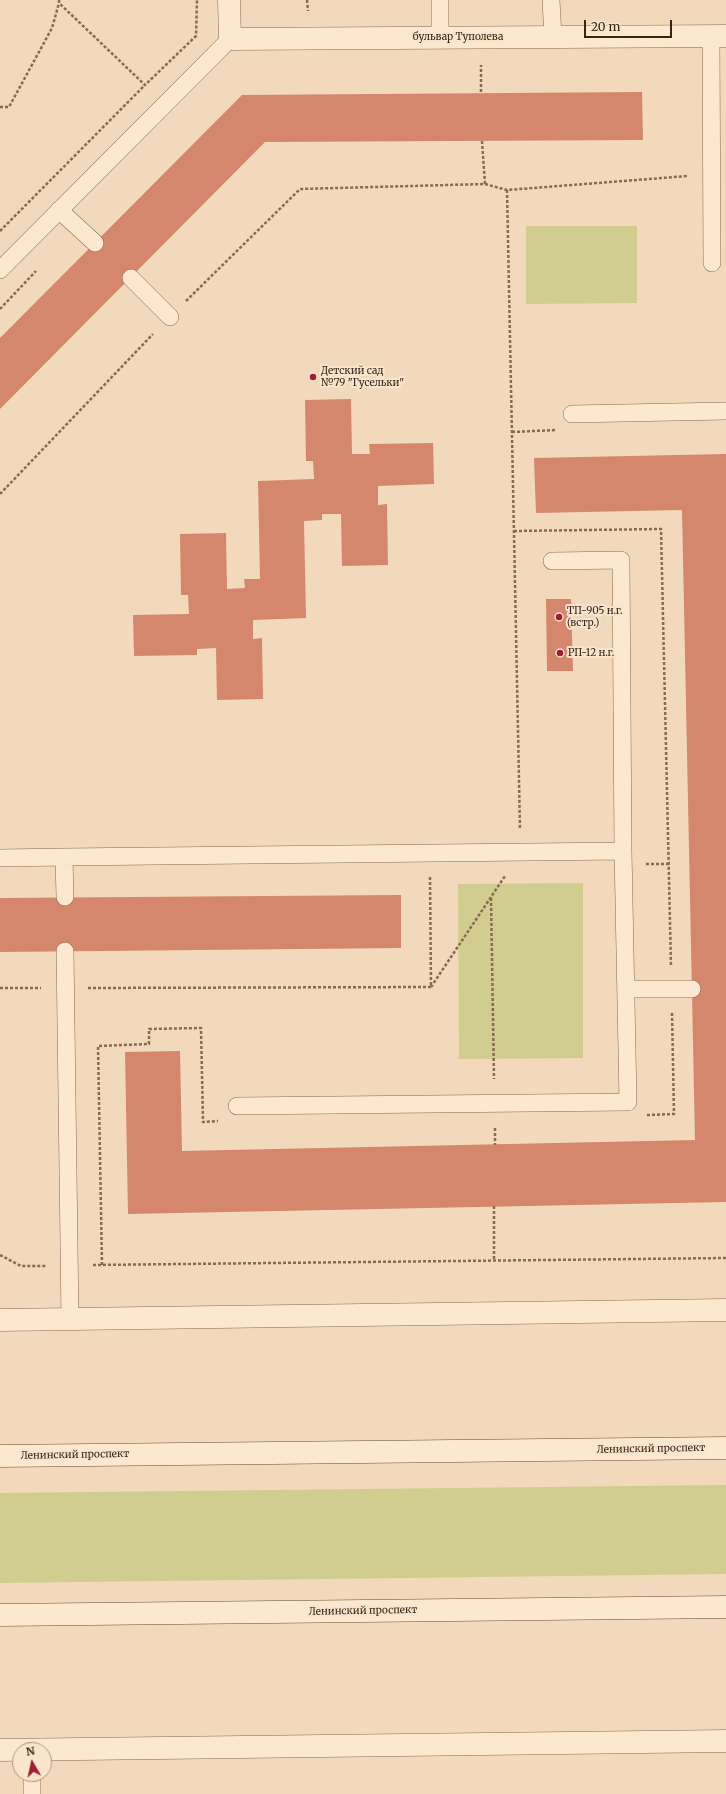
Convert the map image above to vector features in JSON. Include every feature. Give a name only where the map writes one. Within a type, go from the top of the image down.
[{"type":"street","points":[[229,0],[230,39]]},
{"type":"street","name":"бульвар Туполева","points":[[230,39],[718,36]]},
{"type":"street","points":[[0,1320],[726,1310]]},
{"type":"street","name":"Ленинский проспект","points":[[0,1456],[726,1448]]},
{"type":"street","name":"Ленинский проспект","points":[[0,1615],[726,1607]]},
{"type":"street","points":[[52,1750],[726,1742]]},
{"type":"street","points":[[0,1750],[12,1750]]},
{"type":"lane","points":[[440,0],[440,37]]},
{"type":"lane","points":[[551,0],[553,37]]},
{"type":"lane","points":[[712,262],[712,174],[718,36]]},
{"type":"lane","points":[[0,270],[230,39]]},
{"type":"lane","points":[[59,210],[95,243]]},
{"type":"lane","points":[[130,278],[170,316]]},
{"type":"lane","points":[[572,414],[726,411]]},
{"type":"lane","points":[[237,1106],[628,1102],[623,852],[621,560],[552,561]]},
{"type":"lane","points":[[0,858],[623,852]]},
{"type":"lane","points":[[64,857],[65,897]]},
{"type":"lane","points":[[65,951],[70,1319]]},
{"type":"lane","points":[[626,989],[692,989]]},
{"type":"lane","points":[[32,1782],[32,1794]]},
{"type":"path","points":[[0,231],[145,85],[196,36],[197,0]]},
{"type":"path","points":[[307,0],[308,38]]},
{"type":"path","points":[[0,107],[9,107],[52,28],[59,1],[145,85]]},
{"type":"path","points":[[481,62],[481,92]]},
{"type":"path","points":[[482,141],[485,184]]},
{"type":"path","points":[[0,494],[170,316],[300,189],[485,184],[507,190],[712,174]]},
{"type":"path","points":[[431,987],[521,853],[507,190]]},
{"type":"path","points":[[0,309],[41,265]]},
{"type":"path","points":[[514,531],[661,529],[674,1114],[643,1115]]},
{"type":"path","points":[[430,854],[431,987]]},
{"type":"path","points":[[491,897],[495,1145]]},
{"type":"path","points":[[0,988],[431,987]]},
{"type":"path","points":[[102,1265],[98,1046],[149,1044],[149,1029],[201,1028],[203,1122],[219,1121]]},
{"type":"path","points":[[494,1206],[494,1261]]},
{"type":"path","points":[[0,1255],[21,1266],[726,1258]]},
{"type":"shaded area","points":[[526,226],[637,226],[637,303],[526,304]]},
{"type":"shaded area","points":[[583,883],[583,1058],[459,1059],[458,884]]},
{"type":"shaded area","points":[[726,1485],[726,1574],[0,1583],[0,1493]]},
{"type":"building","points":[[642,92],[643,140],[265,142],[0,409],[0,338],[242,95]]},
{"type":"building","points":[[351,399],[352,454],[370,454],[369,444],[433,443],[434,484],[378,486],[378,505],[387,504],[388,565],[342,566],[341,514],[322,514],[322,520],[304,521],[306,618],[253,620],[253,639],[262,638],[263,699],[217,700],[216,648],[197,649],[197,655],[134,656],[133,615],[189,614],[188,595],[181,595],[180,534],[226,533],[227,589],[245,588],[244,579],[260,579],[258,481],[314,479],[313,461],[306,461],[305,400]]},
{"type":"building","points":[[726,454],[726,1202],[128,1214],[125,1052],[180,1051],[182,1151],[695,1140],[682,510],[536,513],[534,458]]},
{"type":"building","points":[[546,599],[571,599],[573,671],[547,671]]},
{"type":"building","points":[[401,895],[401,948],[0,952],[0,898]]},
{"type":"place","name":"Детский сад №79 \"Гусельки\"","points":[[313,377]]},
{"type":"place","name":"ТП-905 н.г. (встр.)","points":[[559,617]]},
{"type":"place","name":"РП-12 н.г.","points":[[560,653]]}]
